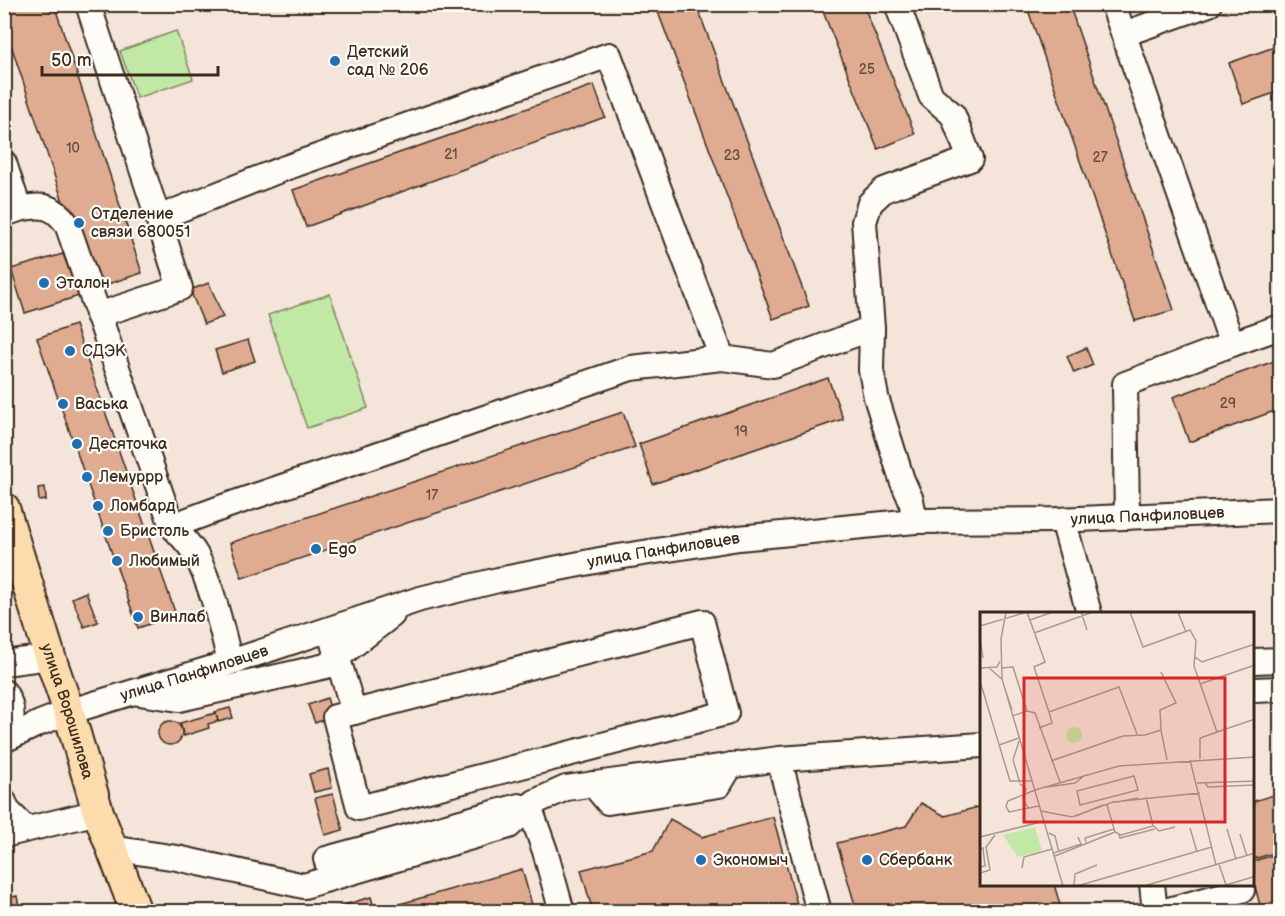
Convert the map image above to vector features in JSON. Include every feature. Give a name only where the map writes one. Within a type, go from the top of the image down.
[{"type":"main road","name":"улица Ворошилова","points":[[4,508],[69,712],[98,812],[136,912]]},
{"type":"street","points":[[88,4],[180,288],[98,315]]},
{"type":"street","points":[[897,4],[931,96],[953,115],[970,159],[884,190],[870,203],[864,222],[872,328],[871,370],[876,397],[902,480],[911,500],[915,521]]},
{"type":"street","points":[[1113,4],[1232,344]]},
{"type":"street","points":[[1124,34],[1209,4]]},
{"type":"street","points":[[158,218],[285,168],[609,55],[722,358]]},
{"type":"street","points":[[4,163],[12,211],[35,206],[48,207],[58,213],[68,224],[172,526],[195,553],[217,611],[228,654]]},
{"type":"street","points":[[1127,517],[1125,384],[1281,327]]},
{"type":"street","points":[[172,526],[632,368],[722,358],[773,365],[872,328]]},
{"type":"street","name":"улица Панфиловцев","points":[[4,739],[69,712],[137,691],[228,654],[329,630],[420,599],[498,580],[605,559],[739,538],[915,521],[1063,520],[1281,510]]},
{"type":"street","points":[[1063,520],[1089,612]]},
{"type":"street","points":[[228,654],[233,643],[406,605]]},
{"type":"street","points":[[137,691],[179,699],[326,666],[406,605]]},
{"type":"street","points":[[702,622],[726,713],[358,808],[335,717],[354,712],[702,622]]},
{"type":"street","points":[[329,630],[354,712]]},
{"type":"street","points":[[4,663],[50,657]]},
{"type":"street","points":[[1255,661],[1281,660]]},
{"type":"street","points":[[1255,690],[1281,689]]},
{"type":"street","points":[[4,692],[12,708],[9,728],[4,739]]},
{"type":"street","points":[[111,848],[177,858],[304,886],[509,826],[532,804],[566,788],[779,759],[980,745]]},
{"type":"street","points":[[848,754],[855,771],[980,761]]},
{"type":"street","points":[[779,759],[819,912]]},
{"type":"street","points":[[4,801],[15,832],[98,812]]},
{"type":"street","points":[[532,804],[562,912]]},
{"type":"street","points":[[1152,886],[1155,912]]},
{"type":"street","points":[[1161,912],[1242,890]]},
{"type":"green space","points":[[176,31],[193,79],[137,98],[120,51]]},
{"type":"green space","points":[[330,294],[368,408],[307,428],[268,315]]},
{"type":"building","points":[[4,4],[54,4],[142,273],[92,289],[4,24]]},
{"type":"building","points":[[655,4],[696,4],[809,306],[773,319]]},
{"type":"building","points":[[820,4],[863,4],[915,134],[878,149]]},
{"type":"building","points":[[1026,4],[1069,4],[1174,310],[1135,321]]},
{"type":"building","points":[[1280,45],[1280,91],[1243,104],[1229,63]]},
{"type":"building","points":[[594,85],[605,117],[306,227],[293,190]]},
{"type":"building","points":[[4,226],[12,246],[4,250]]},
{"type":"building","name":"Эталон","points":[[63,254],[79,296],[25,313],[11,269]]},
{"type":"building","points":[[209,283],[223,317],[204,324],[190,290]]},
{"type":"building","points":[[75,325],[176,615],[138,628],[37,338]]},
{"type":"building","points":[[248,340],[255,361],[222,372],[215,350]]},
{"type":"building","points":[[1086,348],[1093,365],[1074,373],[1067,356]]},
{"type":"building","points":[[1280,359],[1280,409],[1189,442],[1173,397]]},
{"type":"building","points":[[828,378],[843,419],[653,484],[639,444]]},
{"type":"building","points":[[623,412],[635,447],[242,578],[230,543]]},
{"type":"building","points":[[45,487],[46,500],[39,501],[38,488]]},
{"type":"building","points":[[86,592],[98,622],[84,627],[72,598]]},
{"type":"building","points":[[327,698],[333,716],[315,723],[308,705]]},
{"type":"building","points":[[230,708],[233,718],[218,722],[215,712]]},
{"type":"building","points":[[216,713],[218,721],[208,724],[209,728],[184,736],[180,723]]},
{"type":"building","points":[[170,721],[179,724],[182,733],[179,742],[170,745],[161,742],[158,733],[161,724]]},
{"type":"building","points":[[328,769],[332,788],[314,792],[309,774]]},
{"type":"building","points":[[1280,793],[1280,851],[1255,859],[1255,801]]},
{"type":"building","points":[[333,794],[343,830],[325,835],[315,798]]},
{"type":"building","points":[[921,803],[945,816],[980,807],[980,886],[1055,886],[1062,912],[857,912],[837,843],[906,826]]},
{"type":"building","name":"Экономыч","points":[[773,817],[797,904],[768,912],[593,912],[581,870],[653,851],[670,819],[702,837]]},
{"type":"building","points":[[1280,853],[1280,900],[1260,906],[1255,886],[1255,861]]},
{"type":"building","points":[[522,869],[534,912],[321,912],[371,897],[375,911]]},
{"type":"building","points":[[17,896],[20,912],[4,912],[4,899]]},
{"type":"place","name":"Детский сад № 206","points":[[335,61]]},
{"type":"place","name":"Отделение связи 680051","points":[[79,223]]},
{"type":"place","name":"Эталон","points":[[44,283]]},
{"type":"place","name":"СДЭК","points":[[70,351]]},
{"type":"place","name":"Васька","points":[[63,404]]},
{"type":"place","name":"Десяточка","points":[[77,444]]},
{"type":"place","name":"Лемуррр","points":[[87,477]]},
{"type":"place","name":"Ломбард","points":[[98,506]]},
{"type":"place","name":"Бристоль","points":[[108,531]]},
{"type":"place","name":"Ego","points":[[316,549]]},
{"type":"place","name":"Любимый","points":[[117,561]]},
{"type":"place","name":"Винлаб","points":[[138,617]]},
{"type":"place","name":"Экономыч","points":[[701,860]]},
{"type":"place","name":"Сбербанк","points":[[867,860]]}]
